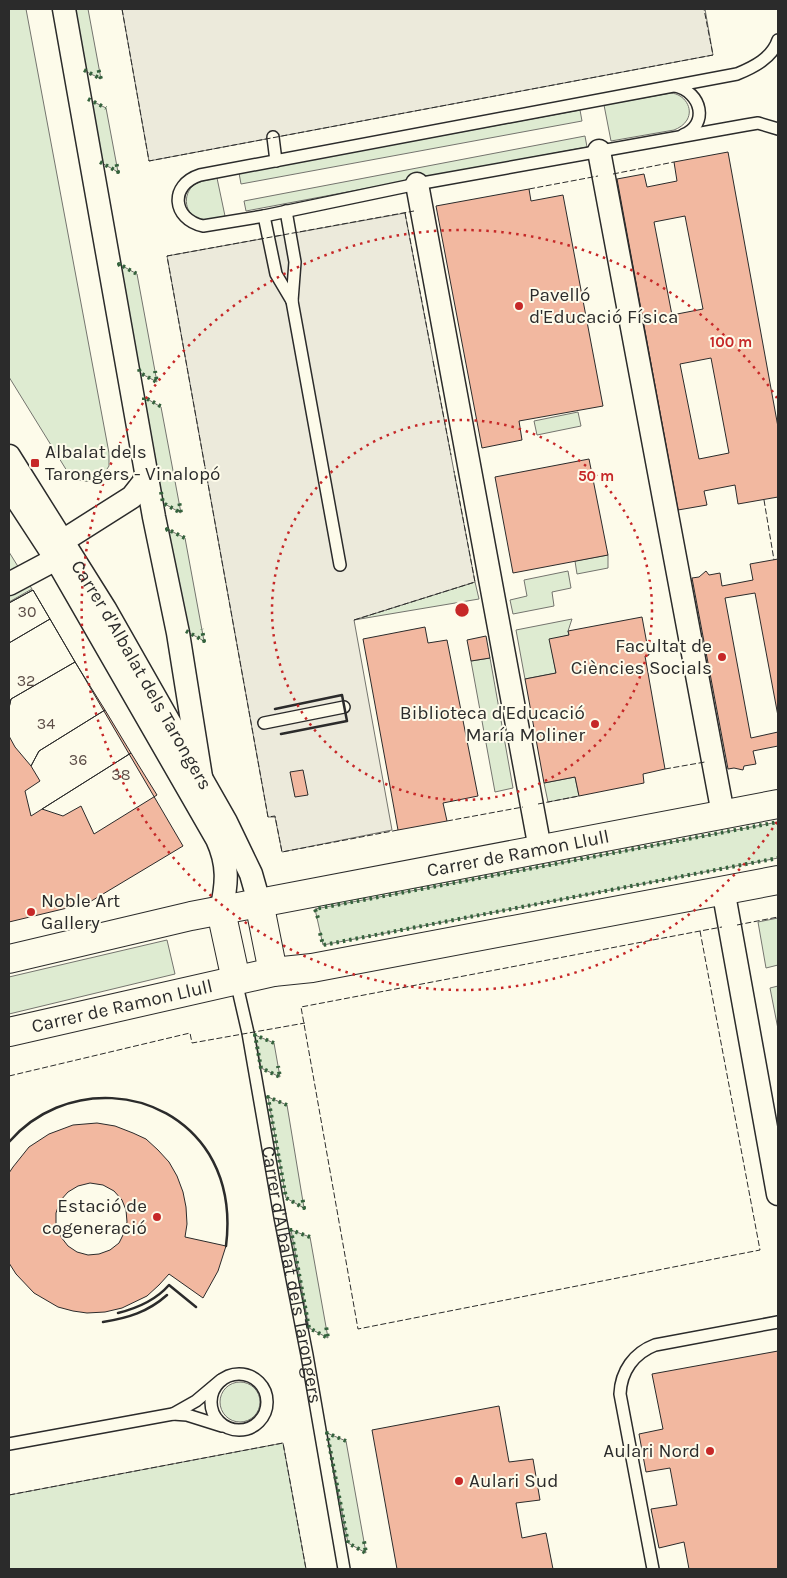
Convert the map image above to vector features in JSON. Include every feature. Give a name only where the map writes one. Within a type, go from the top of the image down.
[{"type":"main road","name":"Carrer de Ramon Llull","points":[[9,959],[259,902],[778,804]]},
{"type":"main road","name":"Carrer de Ramon Llull","points":[[9,1032],[273,972],[322,966],[778,880]]},
{"type":"main road","points":[[259,902],[273,972]]},
{"type":"main road","name":"Carrer de Ramon Llull","points":[[220,911],[236,980]]},
{"type":"street","points":[[64,9],[154,517],[178,634],[201,777]]},
{"type":"street","points":[[599,151],[722,814]]},
{"type":"street","points":[[418,184],[540,849]]},
{"type":"street","name":"Carrer d'Albalat dels Tarongers","points":[[9,456],[56,550],[224,853],[227,872],[220,911]]},
{"type":"street","points":[[9,584],[132,497],[143,483],[147,473]]},
{"type":"street","name":"Carrer d'Albalat dels Tarongers","points":[[9,487],[56,550],[105,609],[232,832],[252,874],[259,902]]},
{"type":"street","points":[[723,889],[778,1194]]},
{"type":"lane","points":[[778,40],[776,46],[762,62],[737,74],[225,170],[192,178],[181,189],[179,206],[187,220],[203,226],[264,216],[418,184],[679,136],[758,123],[778,128]]},
{"type":"lane","points":[[674,86],[690,92],[698,106],[697,122],[686,134],[679,136]]},
{"type":"lane","points":[[273,137],[276,161]]},
{"type":"lane","points":[[286,211],[295,262],[292,301],[340,565]]},
{"type":"lane","points":[[264,216],[276,274],[292,301]]},
{"type":"lane","points":[[264,723],[344,707]]},
{"type":"lane","name":"Carrer d'Albalat dels Tarongers","points":[[236,980],[248,1033],[344,1569]]},
{"type":"lane","points":[[653,1569],[620,1394],[620,1383],[627,1368],[638,1354],[655,1344],[778,1322]]},
{"type":"lane","points":[[9,1444],[173,1414],[196,1401],[221,1380],[239,1373],[249,1375],[258,1380],[264,1387],[267,1397],[268,1406],[260,1422],[252,1428],[244,1430],[173,1414]]},
{"type":"lane","points":[[221,1380],[211,1396],[211,1405],[213,1414],[226,1427]]},
{"type":"green space","points":[[9,9],[26,9],[109,453],[109,466],[105,472],[95,480],[90,481],[78,480],[67,471],[9,377]]},
{"type":"green space","points":[[72,9],[88,9],[101,79],[83,70]]},
{"type":"green space","points":[[671,93],[684,99],[688,106],[689,115],[683,125],[674,130],[611,141],[604,105]]},
{"type":"green space","points":[[88,99],[106,108],[118,172],[100,162]]},
{"type":"green space","points":[[580,110],[582,121],[241,184],[239,173]]},
{"type":"green space","points":[[585,136],[587,147],[246,211],[244,201]]},
{"type":"green space","points":[[217,178],[225,216],[207,220],[195,217],[188,209],[186,199],[190,189],[200,182]]},
{"type":"green space","points":[[119,264],[137,274],[157,382],[140,373]]},
{"type":"green space","points":[[144,397],[161,407],[181,513],[163,503]]},
{"type":"green space","points":[[578,412],[581,426],[537,435],[534,421]]},
{"type":"green space","points":[[167,529],[185,538],[204,641],[186,631]]},
{"type":"green space","points":[[9,552],[32,589],[9,602]]},
{"type":"green space","points":[[608,555],[608,568],[577,574],[575,561]]},
{"type":"green space","points":[[568,571],[571,588],[552,592],[554,606],[513,614],[510,600],[527,596],[524,580]]},
{"type":"green space","points":[[475,582],[479,599],[354,620]]},
{"type":"green space","points":[[572,619],[568,631],[569,635],[550,640],[556,673],[525,679],[516,630]]},
{"type":"green space","points":[[490,658],[513,788],[495,792],[471,661]]},
{"type":"green space","points":[[575,777],[579,796],[548,802],[544,783]]},
{"type":"green space","points":[[778,822],[778,858],[323,945],[315,909]]},
{"type":"green space","points":[[778,918],[778,965],[766,968],[758,922]]},
{"type":"green space","points":[[167,940],[175,974],[9,1014],[9,977]]},
{"type":"green space","points":[[778,986],[778,1029],[770,988]]},
{"type":"green space","points":[[255,1035],[274,1043],[280,1077],[261,1068]]},
{"type":"green space","points":[[268,1097],[287,1105],[304,1208],[286,1198]]},
{"type":"green space","points":[[291,1230],[310,1237],[328,1338],[309,1328]]},
{"type":"green space","points":[[244,1382],[251,1385],[257,1391],[260,1402],[259,1410],[251,1419],[244,1422],[236,1422],[229,1419],[221,1410],[220,1398],[223,1391],[232,1383]]},
{"type":"green space","points":[[327,1433],[346,1441],[366,1553],[348,1543]]},
{"type":"green space","points":[[283,1443],[306,1569],[9,1569],[9,1495]]},
{"type":"shaded area","points":[[122,9],[705,9],[713,55],[149,161]]},
{"type":"shaded area","points":[[405,213],[475,582],[354,620],[392,830],[282,852],[275,817],[268,817],[167,256]]},
{"type":"building","points":[[728,152],[778,427],[778,497],[738,504],[735,485],[704,491],[707,505],[678,510],[617,179],[644,174],[647,187],[677,181],[674,162]],"holes":[[[685,216],[703,309],[672,315],[654,222]],[[711,358],[729,453],[699,459],[680,364]]]},
{"type":"building","name":"Pavelló d'Educació Física","points":[[529,189],[531,201],[563,195],[603,406],[519,421],[522,440],[482,448],[436,206]]},
{"type":"building","points":[[589,459],[608,555],[513,573],[495,477]]},
{"type":"building","name":"Facultat de Ciències Socials","points":[[778,559],[778,716],[755,593],[725,598],[751,738],[778,732],[778,746],[753,751],[756,764],[744,766],[743,770],[728,769],[692,578],[699,577],[706,571],[709,575],[720,573],[722,586],[753,580],[750,564]]},
{"type":"building","points":[[33,590],[183,846],[88,903],[9,922],[9,603]]},
{"type":"building","points":[[33,590],[50,619],[9,643],[9,603]]},
{"type":"building","name":"Biblioteca d'Educació María Moliner","points":[[642,617],[649,655],[645,656],[665,769],[643,774],[644,783],[579,796],[575,777],[544,783],[525,679],[556,673],[549,639],[569,635],[568,631]]},
{"type":"building","points":[[50,619],[75,662],[11,699],[9,708],[9,643]]},
{"type":"building","points":[[425,627],[428,643],[447,640],[478,796],[443,803],[447,821],[398,830],[363,639]]},
{"type":"building","points":[[486,636],[490,658],[471,661],[467,640]]},
{"type":"building","points":[[75,662],[105,710],[39,751],[31,766],[15,747],[9,736],[9,708],[11,699]]},
{"type":"building","points":[[105,710],[131,753],[31,816],[25,791],[40,781],[31,766],[39,751]]},
{"type":"building","points":[[131,753],[157,795],[94,834],[81,806],[63,816],[42,809]]},
{"type":"building","points":[[303,770],[308,795],[295,797],[290,772]]},
{"type":"building","name":"Estació de cogeneració","points":[[97,1123],[115,1126],[146,1139],[169,1162],[183,1192],[187,1224],[185,1237],[226,1246],[218,1271],[203,1298],[169,1274],[147,1296],[122,1308],[105,1312],[87,1313],[58,1307],[34,1293],[16,1274],[9,1263],[9,1173],[29,1147],[49,1134],[73,1125]],"holes":[[[90,1183],[103,1185],[114,1191],[122,1200],[126,1210],[127,1222],[124,1233],[119,1243],[110,1250],[88,1255],[77,1252],[68,1246],[61,1237],[56,1225],[56,1213],[60,1201],[68,1192],[78,1186]]]},
{"type":"building","name":"Aulari Nord","points":[[778,1351],[778,1569],[689,1569],[684,1542],[659,1548],[651,1509],[677,1505],[670,1468],[646,1472],[639,1434],[663,1429],[652,1374]]},
{"type":"building","name":"Aulari Sud","points":[[499,1406],[509,1462],[533,1459],[540,1500],[516,1503],[522,1538],[546,1533],[553,1569],[397,1569],[372,1430]]},
{"type":"hedge","points":[[84,70],[101,79],[98,68]]},
{"type":"hedge","points":[[88,99],[106,108]]},
{"type":"hedge","points":[[100,162],[118,172],[116,161]]},
{"type":"hedge","points":[[120,266],[119,264],[137,274]]},
{"type":"hedge","points":[[139,369],[140,373],[157,382],[155,371]]},
{"type":"hedge","points":[[144,400],[144,397],[162,407]]},
{"type":"hedge","points":[[161,492],[163,503],[181,513],[179,501]]},
{"type":"hedge","points":[[168,531],[167,529],[185,538]]},
{"type":"hedge","points":[[186,631],[204,641],[202,629]]},
{"type":"hedge","points":[[318,918],[315,909],[778,822]]},
{"type":"hedge","points":[[320,933],[323,945],[778,858]]},
{"type":"hedge","points":[[274,1043],[255,1035],[261,1068],[280,1077],[278,1066]]},
{"type":"hedge","points":[[287,1105],[268,1097],[286,1198],[304,1208],[302,1196]]},
{"type":"hedge","points":[[310,1237],[291,1230],[309,1328],[328,1338],[326,1326]]},
{"type":"hedge","points":[[346,1441],[327,1433],[348,1543],[366,1553],[364,1541]]},
{"type":"fence","points":[[122,9],[149,161],[713,55],[704,9]]},
{"type":"fence","points":[[613,174],[674,162]]},
{"type":"fence","points":[[529,189],[598,176]]},
{"type":"fence","points":[[398,830],[282,852],[275,816],[268,817],[167,256],[414,211]]},
{"type":"fence","points":[[405,213],[430,344]]},
{"type":"fence","points":[[433,361],[451,455]]},
{"type":"fence","points":[[354,620],[475,582],[454,471]]},
{"type":"fence","points":[[764,500],[774,560]]},
{"type":"fence","points":[[665,769],[705,762]]},
{"type":"fence","points":[[538,804],[579,796]]},
{"type":"fence","points":[[447,821],[523,807]]},
{"type":"fence","points":[[737,925],[778,917]]},
{"type":"fence","points":[[700,931],[760,1250],[358,1329],[301,1007],[700,931],[722,927]]},
{"type":"fence","points":[[9,1076],[190,1033],[192,1043],[305,1023]]},
{"type":"fence","points":[[9,1495],[283,1443],[306,1569]]},
{"type":"wall","points":[[275,709],[342,695],[347,721],[281,734]]},
{"type":"wall","points":[[9,1142],[31,1122],[56,1108],[84,1100],[112,1098],[140,1103],[166,1113],[190,1131],[209,1154],[215,1165],[223,1187],[227,1210],[226,1246]]},
{"type":"wall","points":[[118,1313],[146,1303],[169,1285],[196,1307]]},
{"type":"wall","points":[[103,1322],[137,1313],[152,1306],[167,1295]]},
{"type":"place","name":"Pavelló d'Educació Física","points":[[519,306]]},
{"type":"place","name":"Albalat dels Tarongers - Vinalopó","points":[[35,463]]},
{"type":"place","name":"Facultat de Ciències Socials","points":[[722,657]]},
{"type":"place","name":"Biblioteca d'Educació María Moliner","points":[[595,724]]},
{"type":"place","name":"Noble Art Gallery","points":[[31,912]]},
{"type":"place","name":"Estació de cogeneració","points":[[157,1217]]},
{"type":"place","name":"Aulari Nord","points":[[710,1451]]},
{"type":"place","name":"Aulari Sud","points":[[459,1481]]}]
